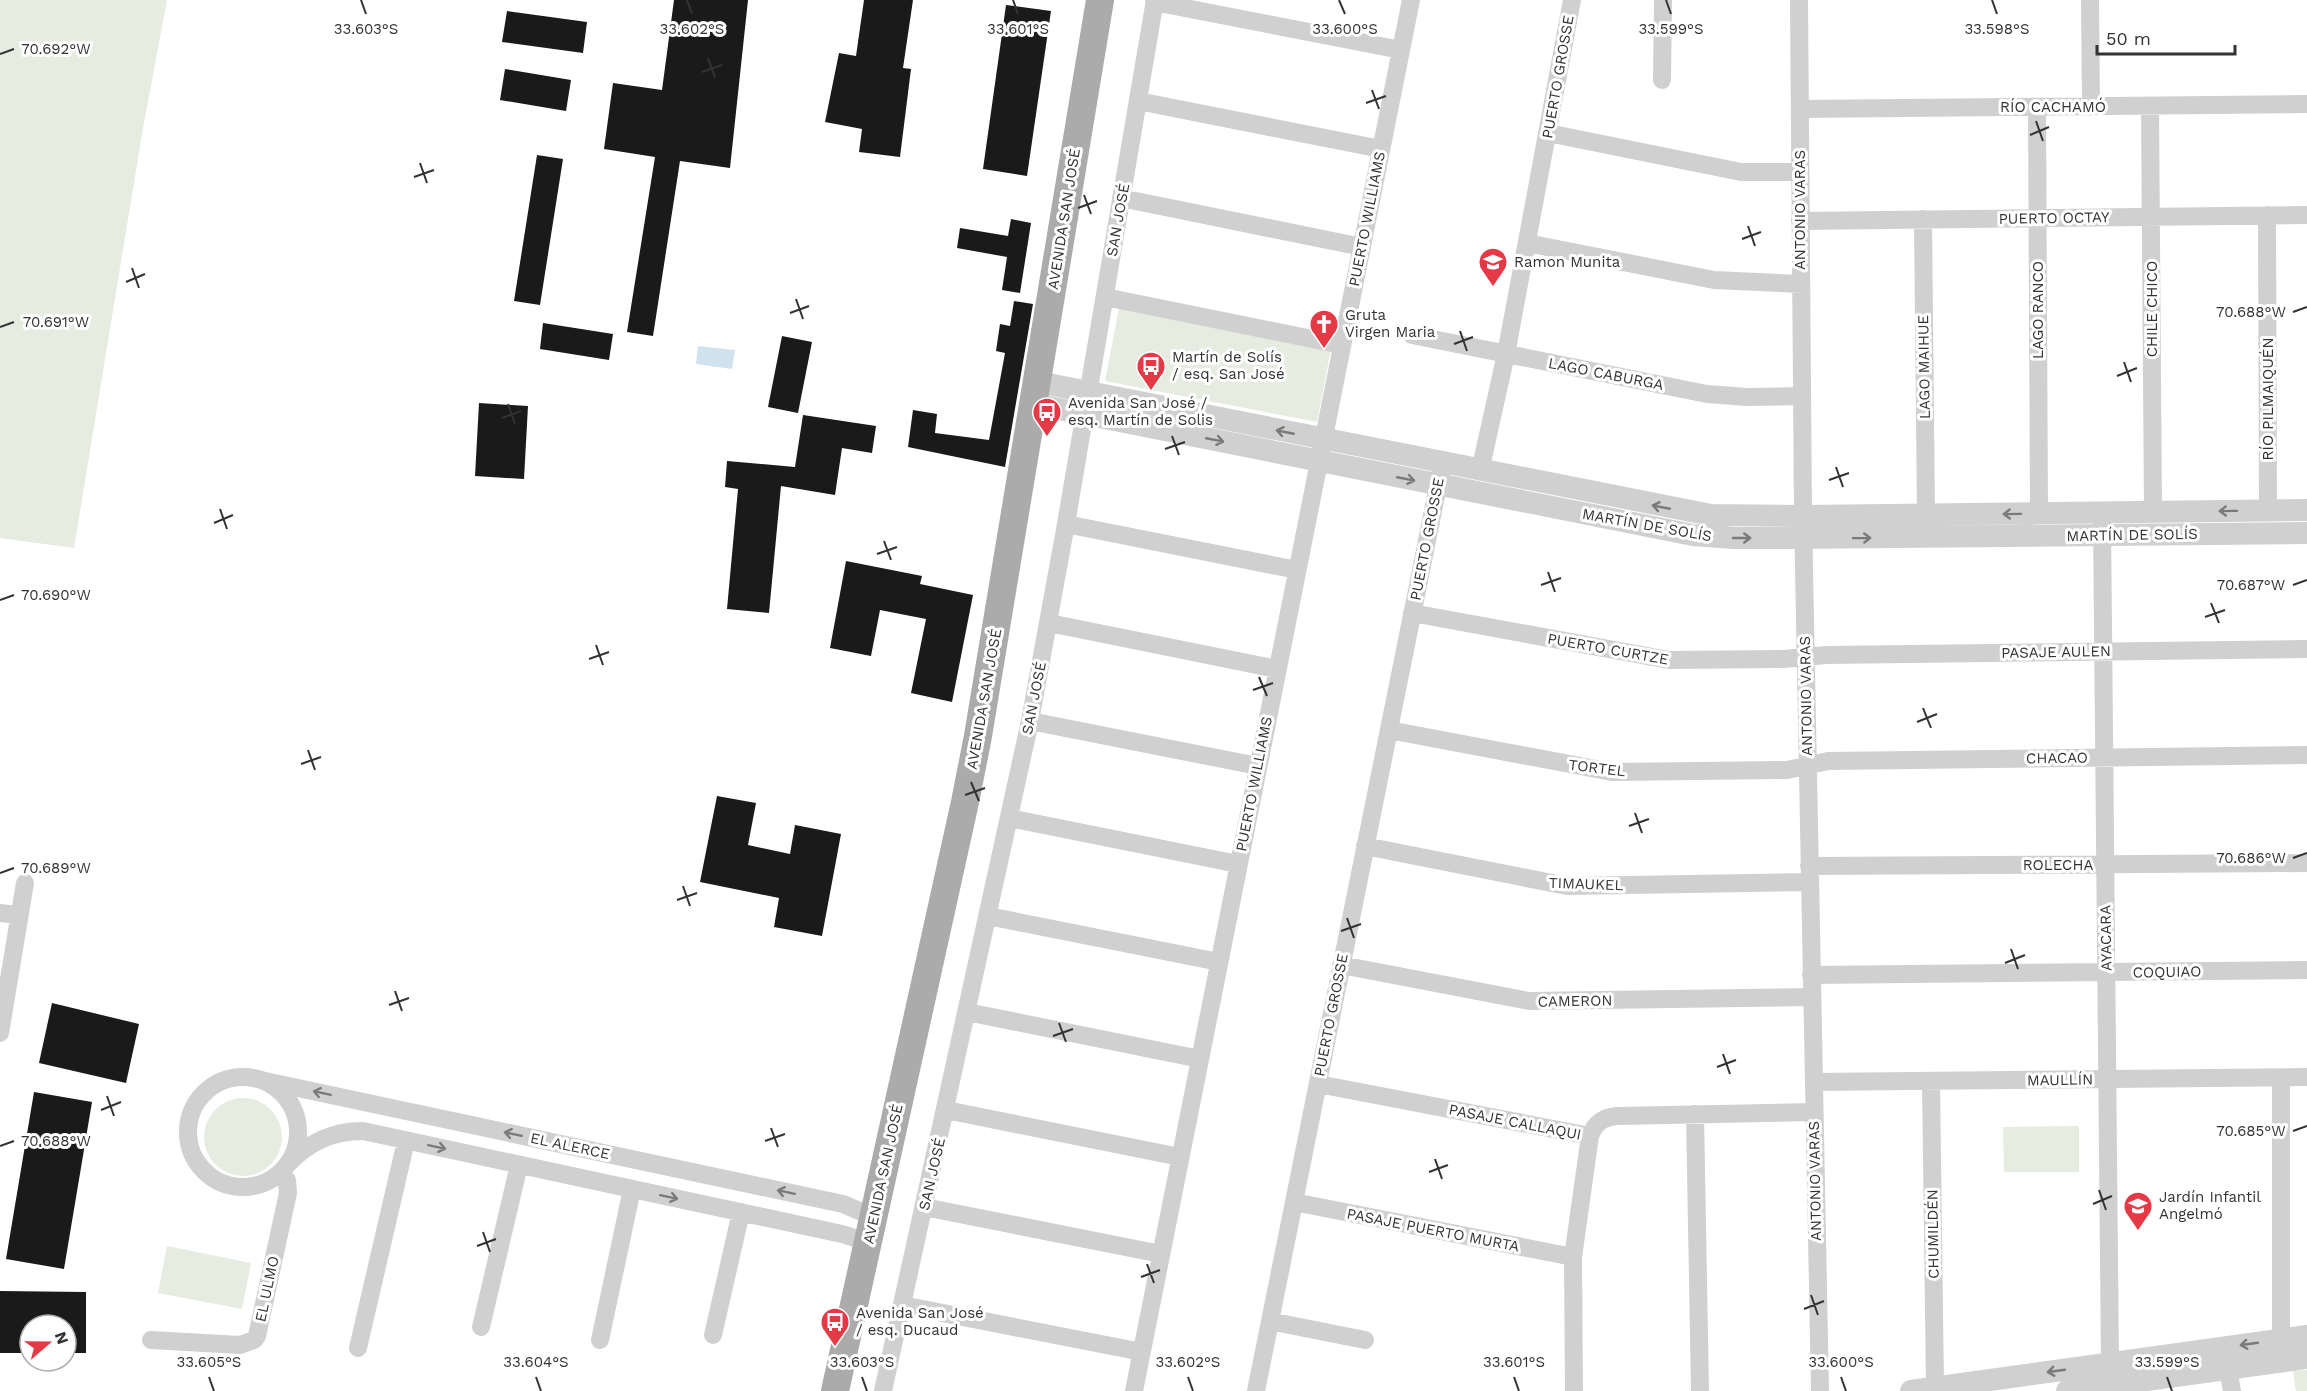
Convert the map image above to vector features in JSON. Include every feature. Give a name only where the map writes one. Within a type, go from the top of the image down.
[{"type":"main road","name":"AVENIDA SAN JOSÉ","points":[[835,1391],[965,802],[988,679],[1100,0]]},
{"type":"street","name":"PUERTO WILLIAMS","points":[[1134,1391],[1411,0]]},
{"type":"street","name":"PUERTO GROSSE","points":[[1480,471],[1506,354],[1572,0]]},
{"type":"street","points":[[1662,80],[1663,0]]},
{"type":"street","name":"ANTONIO VARAS","points":[[1799,0],[1803,527],[1820,1391]]},
{"type":"street","points":[[2090,0],[2091,106]]},
{"type":"street","points":[[1154,1],[1401,50]]},
{"type":"street","name":"SAN JOSÉ","points":[[883,1391],[1030,721],[1087,404],[1154,1]]},
{"type":"street","points":[[1138,101],[1381,149]]},
{"type":"street","name":"RÍO CACHAMÓ","points":[[1800,109],[2307,104]]},
{"type":"street","name":"CHILE CHICO","points":[[2150,106],[2153,512]]},
{"type":"street","name":"LAGO RANCO","points":[[2037,107],[2039,513]]},
{"type":"street","points":[[1548,133],[1741,172],[1800,172]]},
{"type":"street","points":[[1122,198],[1362,247]]},
{"type":"street","name":"RÍO PILMAIQUÉN","points":[[2267,215],[2268,511]]},
{"type":"street","name":"PUERTO OCTAY","points":[[1800,221],[2307,215]]},
{"type":"street","name":"LAGO MAIHUE","points":[[1923,219],[1926,514]]},
{"type":"street","points":[[1527,243],[1714,280],[1801,284]]},
{"type":"street","points":[[1105,297],[1342,345]]},
{"type":"street","name":"LAGO CABURGA","points":[[1412,335],[1707,394],[1747,397],[1802,396]]},
{"type":"street","name":"MARTÍN DE SOLÍS","points":[[1036,393],[1440,474],[1692,536],[1733,538],[1803,527],[1926,514],[2307,510]]},
{"type":"street","name":"MARTÍN DE SOLÍS","points":[[1440,474],[1480,471],[1695,513],[1803,527],[2102,535],[2307,533]]},
{"type":"street","name":"PUERTO GROSSE","points":[[1256,1391],[1440,474]]},
{"type":"street","name":"AYACARA","points":[[2101,513],[2110,1364]]},
{"type":"street","points":[[1066,524],[1297,570]]},
{"type":"street","name":"PUERTO CURTZE","points":[[1412,613],[1669,660],[1806,657]]},
{"type":"street","points":[[1049,623],[1277,669]]},
{"type":"street","name":"PASAJE AULEN","points":[[1806,657],[2307,649]]},
{"type":"street","points":[[1030,721],[1258,766]]},
{"type":"street","name":"TORTEL","points":[[1389,730],[1612,772],[1787,770],[1808,765]]},
{"type":"street","name":"CHACAO","points":[[1808,765],[1828,761],[2307,755]]},
{"type":"street","points":[[1009,818],[1238,864]]},
{"type":"street","name":"TIMAUKEL","points":[[1365,846],[1567,886],[1809,874]]},
{"type":"street","name":"ROLECHA","points":[[1809,874],[2105,864],[2307,863]]},
{"type":"street","points":[[0,1033],[25,883]]},
{"type":"street","points":[[0,913],[19,915]]},
{"type":"street","points":[[988,916],[1219,962]]},
{"type":"street","name":"CAMERON","points":[[1341,965],[1529,1001],[1812,997]]},
{"type":"street","name":"COQUIAO","points":[[1811,975],[2307,970]]},
{"type":"street","points":[[967,1012],[1200,1059]]},
{"type":"street","name":"EL ALERCE","points":[[248,1077],[843,1204],[871,1230],[842,1234],[363,1131],[343,1132],[314,1142],[264,1182],[247,1187],[229,1185],[213,1177],[199,1165],[191,1149],[188,1131],[191,1113],[200,1097],[213,1085],[230,1078],[248,1077]]},
{"type":"street","name":"MAULLÍN","points":[[1814,1082],[2307,1077]]},
{"type":"street","points":[[2281,1078],[2281,1340]]},
{"type":"street","points":[[266,1081],[285,1096],[296,1119],[298,1135],[294,1152],[283,1169]]},
{"type":"street","name":"CHUMILDÉN","points":[[1931,1081],[1935,1388]]},
{"type":"street","name":"PASAJE CALLAQUI","points":[[1317,1084],[1590,1136],[1599,1122],[1611,1116],[1814,1112]]},
{"type":"street","points":[[946,1110],[1180,1157]]},
{"type":"street","points":[[1695,1114],[1700,1391]]},
{"type":"street","points":[[1574,1391],[1573,1257],[1590,1136]]},
{"type":"street","points":[[358,1348],[406,1141]]},
{"type":"street","points":[[481,1327],[519,1165]]},
{"type":"street","name":"EL ULMO","points":[[151,1340],[240,1345],[254,1340],[257,1336],[288,1193],[283,1169]]},
{"type":"street","points":[[600,1340],[632,1189]]},
{"type":"street","name":"PASAJE PUERTO MURTA","points":[[1294,1202],[1573,1257]]},
{"type":"street","points":[[924,1208],[1161,1254]]},
{"type":"street","points":[[713,1335],[741,1212]]},
{"type":"street","points":[[903,1305],[1142,1352]]},
{"type":"street","points":[[1270,1321],[1365,1340]]},
{"type":"street","points":[[1911,1391],[2307,1336]]},
{"type":"street","points":[[2067,1391],[2128,1387],[2307,1358]]},
{"type":"street","points":[[2228,1369],[2232,1391]]},
{"type":"shaded area","points":[[0,0],[167,0],[143,128],[74,548],[0,538]]},
{"type":"shaded area","points":[[1119,308],[1331,349],[1317,422],[1105,381]]},
{"type":"shaded area","points":[[235,1098],[251,1098],[265,1104],[276,1115],[282,1129],[282,1145],[276,1159],[265,1170],[251,1176],[235,1176],[221,1170],[210,1159],[204,1145],[204,1129],[210,1115],[221,1104]]},
{"type":"shaded area","points":[[2079,1126],[2079,1172],[2004,1172],[2003,1127]]},
{"type":"shaded area","points":[[167,1246],[251,1263],[242,1309],[158,1293]]},
{"type":"shaded area","points":[[2307,1370],[2307,1391],[2296,1391],[2293,1371]]},
{"type":"water","points":[[698,346],[735,350],[732,369],[696,364]]},
{"type":"building","points":[[674,0],[748,0],[730,168],[680,161],[653,336],[627,332],[655,157],[604,149],[613,83],[662,90]]},
{"type":"building","points":[[864,0],[913,0],[903,68],[911,69],[900,157],[859,152],[862,129],[825,122],[839,53],[856,56]]},
{"type":"building","points":[[1006,5],[1051,11],[1027,176],[983,169]]},
{"type":"building","points":[[507,11],[587,22],[583,53],[502,42]]},
{"type":"building","points":[[505,69],[571,80],[566,111],[500,100]]},
{"type":"building","points":[[537,155],[563,159],[540,305],[514,301]]},
{"type":"building","points":[[1011,219],[1031,223],[1020,293],[1002,290],[1007,257],[957,248],[960,228],[1008,236]]},
{"type":"building","points":[[1014,301],[1033,304],[1005,467],[908,447],[913,410],[937,414],[935,433],[989,440],[1005,353],[996,351],[1000,324],[1010,326]]},
{"type":"building","points":[[543,323],[613,334],[609,360],[540,349]]},
{"type":"building","points":[[782,336],[812,342],[798,413],[768,407]]},
{"type":"building","points":[[479,403],[528,406],[524,479],[475,476]]},
{"type":"building","points":[[803,415],[876,426],[872,453],[842,448],[835,495],[781,486],[769,613],[727,609],[738,489],[725,487],[727,461],[795,467]]},
{"type":"building","points":[[846,561],[922,576],[920,584],[973,595],[952,702],[911,693],[926,619],[880,610],[871,656],[830,648]]},
{"type":"building","points":[[717,796],[756,803],[748,845],[790,854],[795,825],[841,834],[822,936],[774,927],[779,898],[700,882]]},
{"type":"building","points":[[52,1003],[139,1024],[126,1083],[39,1063]]},
{"type":"building","points":[[34,1092],[92,1102],[64,1269],[6,1259]]},
{"type":"building","points":[[0,1291],[86,1292],[86,1353],[78,1353],[78,1313],[18,1313],[18,1353],[0,1353]]},
{"type":"place","name":"Ramon Munita","points":[[1493,288]]},
{"type":"place","name":"Gruta Virgen Maria","points":[[1324,350]]},
{"type":"place","name":"Martín de Solís / esq. San José","points":[[1151,392]]},
{"type":"place","name":"Avenida San José / esq. Martín de Solis","points":[[1047,438]]},
{"type":"place","name":"Jardín Infantil Angelmó","points":[[2138,1232]]},
{"type":"place","name":"Avenida San José / esq. Ducaud","points":[[835,1348]]}]
